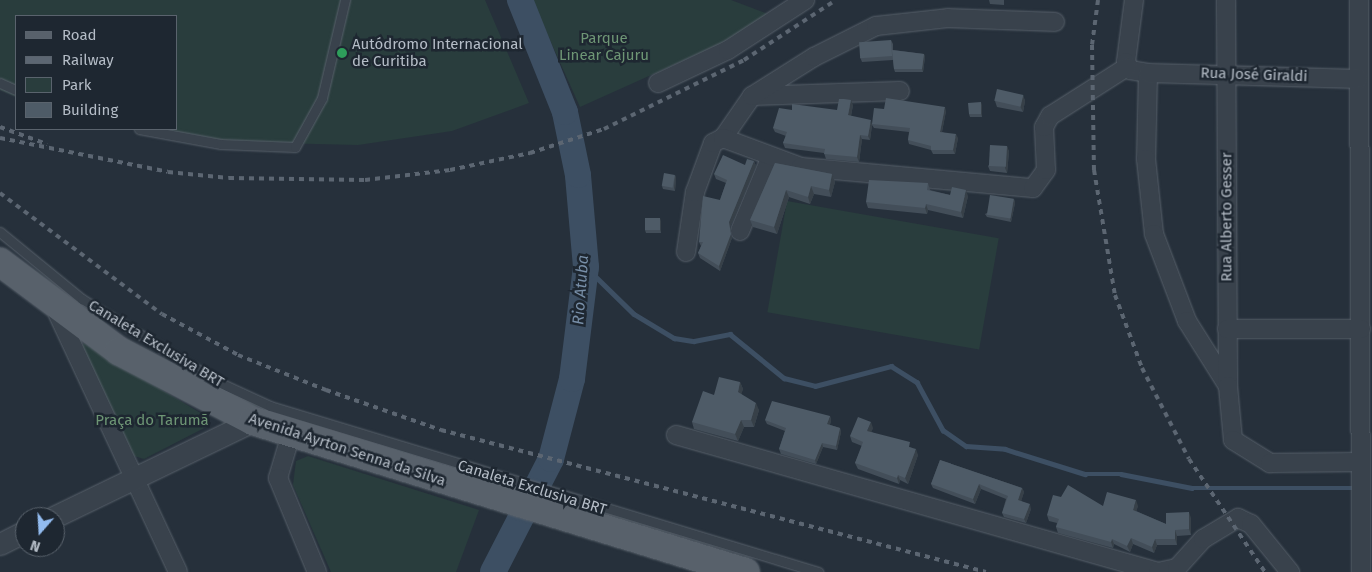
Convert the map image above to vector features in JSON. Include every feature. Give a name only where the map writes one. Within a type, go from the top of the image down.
[{"type":"main road","name":"Avenida Ayrton Senna da Silva","points":[[0,262],[54,306],[161,375],[253,420],[291,434],[441,471],[527,506],[590,515],[745,572]]},
{"type":"street","points":[[658,83],[728,50],[805,0]]},
{"type":"street","points":[[723,138],[770,159],[801,167],[1033,188],[1046,170],[1044,127],[1050,116],[1127,67],[1134,0]]},
{"type":"street","name":"Rua Alberto Gesser","points":[[1226,0],[1227,329],[1231,434],[1240,448],[1264,462],[1365,470]]},
{"type":"street","points":[[1359,0],[1364,87],[1361,329],[1367,502],[1361,572]]},
{"type":"street","points":[[686,252],[694,192],[713,143],[723,138],[752,96],[814,57],[876,26],[948,18],[1055,22]]},
{"type":"street","name":"Rua José Giraldi","points":[[1127,67],[1148,73],[1226,73],[1364,87]]},
{"type":"street","points":[[1148,73],[1146,159],[1154,234],[1187,321],[1228,386]]},
{"type":"street","points":[[752,96],[900,91]]},
{"type":"street","points":[[740,231],[770,159]]},
{"type":"street","points":[[54,306],[178,572]]},
{"type":"street","points":[[1227,329],[1361,329]]},
{"type":"street","points":[[65,512],[253,420]]},
{"type":"street","points":[[291,434],[278,478],[317,572]]},
{"type":"street","points":[[676,436],[1158,572],[1177,568],[1203,539],[1238,518],[1251,524],[1290,572]]},
{"type":"street","points":[[0,544],[15,536]]},
{"type":"lane","points":[[145,130],[220,144],[295,147],[322,98],[345,0]]},
{"type":"lane","points":[[0,84],[15,90]]},
{"type":"lane","name":"Canaleta Exclusiva BRT","points":[[0,232],[82,299],[218,382],[310,422],[441,471],[590,515],[818,572]]},
{"type":"green space","name":"Autódromo Internacional de Curitiba","points":[[0,0],[485,0],[529,103],[452,131],[358,145],[192,141],[141,130],[178,130],[178,15],[15,15],[15,97],[0,90]]},
{"type":"green space","name":"Parque Linear Cajuru","points":[[532,0],[731,0],[768,14],[720,44],[580,107]]},
{"type":"green space","points":[[787,201],[999,238],[979,350],[767,312]]},
{"type":"green space","name":"Praça do Tarumã","points":[[84,343],[207,417],[210,425],[144,459],[134,456],[81,348]]},
{"type":"green space","points":[[308,456],[479,510],[456,572],[331,572],[293,485],[296,461]]},
{"type":"building","points":[[891,40],[892,56],[860,58],[859,42]]},
{"type":"building","points":[[892,50],[924,54],[922,69],[894,69]]},
{"type":"building","points":[[997,89],[1023,95],[1021,107],[994,101]]},
{"type":"building","points":[[886,98],[945,107],[940,132],[956,134],[953,150],[931,150],[931,146],[908,140],[910,128],[872,124],[874,108],[884,109]]},
{"type":"building","points":[[839,99],[851,100],[848,115],[871,120],[868,136],[860,135],[857,157],[824,154],[825,149],[783,143],[787,132],[773,128],[779,108],[792,110],[792,104],[837,110]]},
{"type":"building","points":[[981,102],[981,114],[969,114],[968,103]]},
{"type":"building","points":[[990,145],[1007,146],[1006,167],[989,166]]},
{"type":"building","points":[[723,155],[745,165],[747,159],[754,161],[729,222],[731,234],[719,266],[698,253],[703,242],[699,242],[703,196],[720,200],[727,180],[714,174]]},
{"type":"building","points":[[775,163],[832,174],[829,190],[811,186],[808,197],[786,190],[774,227],[750,220]]},
{"type":"building","points":[[664,173],[675,175],[673,188],[662,186]]},
{"type":"building","points":[[869,180],[928,183],[927,190],[950,195],[952,187],[966,190],[961,212],[926,204],[925,208],[866,202]]},
{"type":"building","points":[[990,195],[1014,199],[1011,219],[987,215]]},
{"type":"building","points":[[645,218],[660,218],[660,230],[645,230]]},
{"type":"building","points":[[719,377],[740,382],[738,392],[756,403],[751,420],[741,420],[735,434],[692,422],[703,391],[714,395]]},
{"type":"building","points":[[772,401],[830,416],[827,424],[840,428],[836,446],[822,443],[815,460],[779,449],[786,428],[765,420]]},
{"type":"building","points":[[858,417],[871,422],[867,431],[910,442],[909,447],[916,449],[905,478],[898,475],[897,478],[855,463],[863,442],[850,436]]},
{"type":"building","points":[[940,460],[1022,488],[1018,500],[1030,504],[1024,519],[1002,513],[1008,496],[979,484],[973,499],[931,484]]},
{"type":"building","points":[[1068,485],[1103,506],[1107,492],[1136,500],[1133,510],[1166,524],[1166,513],[1189,512],[1189,529],[1175,530],[1175,539],[1155,539],[1152,547],[1131,538],[1127,546],[1112,539],[1111,542],[1056,527],[1059,519],[1047,515],[1053,495],[1061,497]]},
{"type":"waterway","name":"Rio Atuba","points":[[493,572],[551,459],[572,379],[586,267],[578,175],[565,112],[520,0]]},
{"type":"waterway","points":[[586,267],[634,314],[674,338],[694,341],[730,334],[784,378],[815,386],[891,366],[917,382],[943,430],[966,446],[1005,449],[1085,474],[1121,474],[1192,488],[1356,488]]},
{"type":"railway","points":[[0,138],[168,172],[229,178],[365,180],[450,170],[530,153],[604,129],[744,60],[836,0]]},
{"type":"railway","points":[[1098,0],[1092,45],[1094,170],[1115,295],[1142,368],[1189,459],[1265,572]]},
{"type":"railway","points":[[0,127],[47,144]]},
{"type":"railway","points":[[0,193],[162,314],[238,355],[326,390],[441,430],[986,572]]},
{"type":"place","name":"Autódromo Internacional de Curitiba","points":[[342,53]]}]
